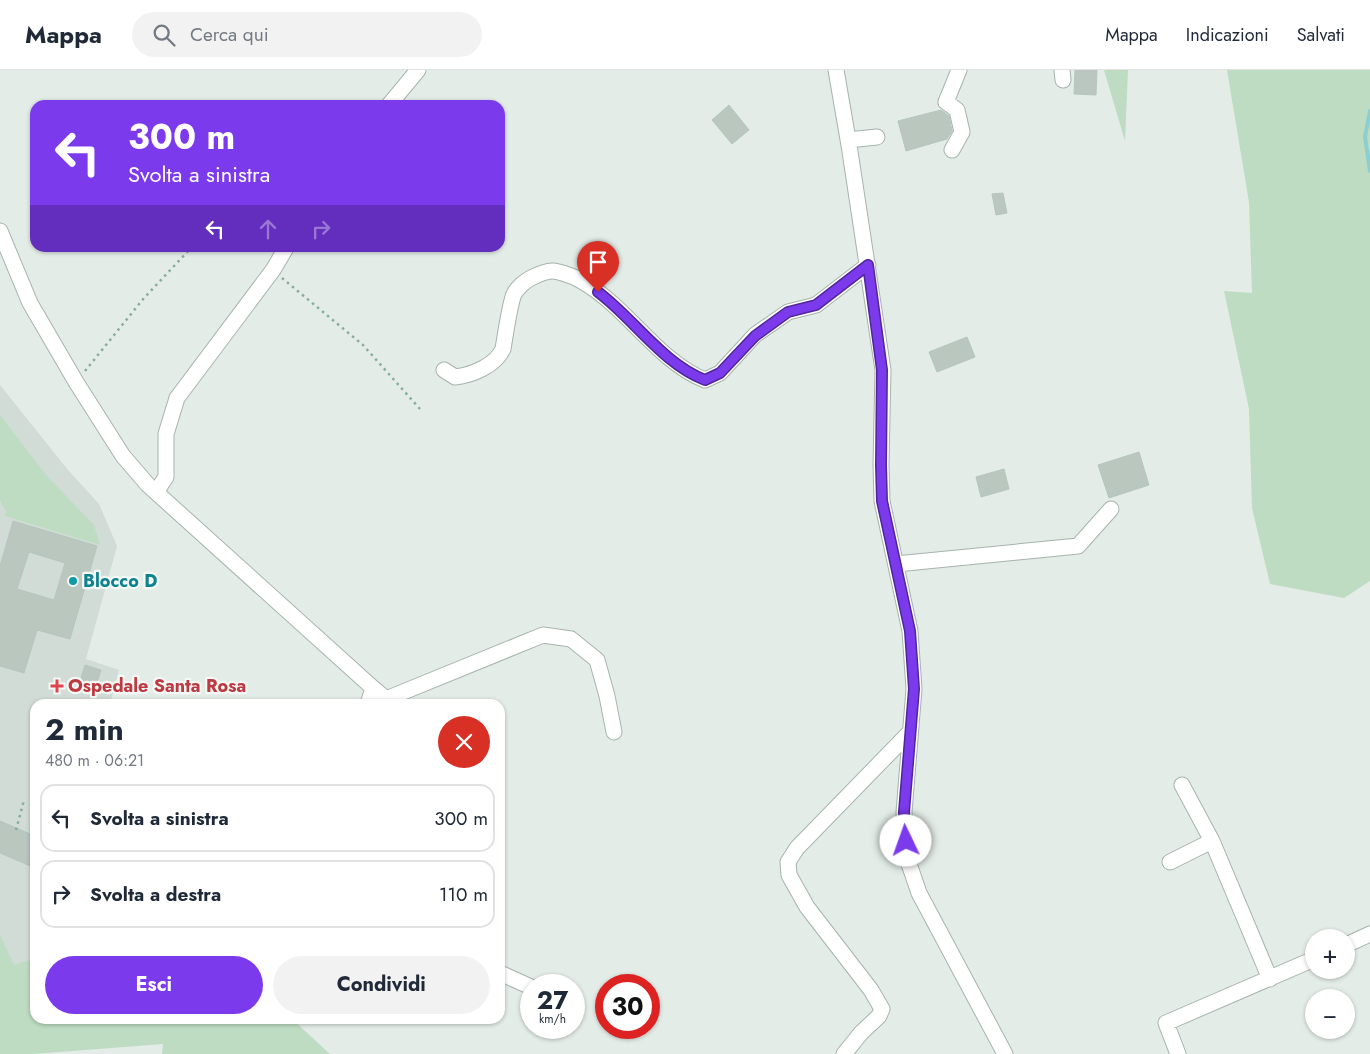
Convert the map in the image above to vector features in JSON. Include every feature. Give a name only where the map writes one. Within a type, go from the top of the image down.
[{"type":"street","points":[[393,100],[418,70]]},
{"type":"street","points":[[836,70],[868,265],[882,370],[882,501],[910,631],[914,689],[904,812],[906,855],[919,892],[1005,1054]]},
{"type":"street","points":[[952,150],[962,132],[957,110],[946,102],[959,70]]},
{"type":"street","points":[[848,140],[877,137]]},
{"type":"street","points":[[0,231],[30,303],[76,382],[123,456],[156,492],[386,699],[543,635],[571,639],[597,660],[608,696],[614,732]]},
{"type":"street","points":[[156,492],[166,476],[166,434],[177,398],[273,270],[284,252]]},
{"type":"street","points":[[444,370],[455,377],[469,375],[499,358],[503,349],[514,294],[526,281],[539,274],[552,271],[567,274],[589,284],[608,299],[661,350],[694,375],[705,380],[720,373],[755,336],[788,312],[816,305],[868,265]]},
{"type":"street","points":[[896,564],[1078,546],[1111,509]]},
{"type":"street","points":[[370,699],[373,688]]},
{"type":"street","points":[[844,1054],[879,1016],[882,1009],[871,990],[807,907],[789,875],[788,862],[797,848],[910,732]]},
{"type":"street","points":[[1182,784],[1212,842],[1270,978]]},
{"type":"street","points":[[1170,862],[1212,842]]},
{"type":"street","points":[[1355,940],[1370,934]]},
{"type":"street","points":[[1178,1054],[1166,1023],[1305,963]]},
{"type":"street","points":[[505,975],[520,982]]},
{"type":"path","points":[[76,382],[144,298],[187,252]]},
{"type":"path","points":[[273,270],[363,344],[420,409]]},
{"type":"path","points":[[16,830],[24,800]]},
{"type":"shaded area","name":"Ospedale Santa Rosa","points":[[0,385],[68,470],[99,504],[117,546],[86,659],[119,670],[111,699],[30,699],[30,982],[0,972]]},
{"type":"green space","points":[[1104,70],[1128,70],[1125,141]]},
{"type":"green space","points":[[1227,70],[1370,70],[1370,581],[1344,598],[1270,584],[1252,508],[1249,409],[1224,291],[1252,293],[1249,202]]},
{"type":"green space","points":[[0,415],[46,475],[94,525],[100,545],[5,516],[6,512],[0,500]]},
{"type":"green space","points":[[0,935],[14,965],[30,960],[30,1024],[297,1024],[330,1054],[162,1054],[163,1044],[33,1054],[0,1054]]},
{"type":"building","points":[[1075,70],[1097,70],[1096,95],[1074,94]]},
{"type":"building","points":[[729,105],[749,130],[732,144],[712,120]]},
{"type":"building","points":[[941,110],[949,116],[952,131],[947,139],[906,151],[898,121]]},
{"type":"building","points":[[1003,193],[1007,213],[996,215],[992,194]]},
{"type":"building","points":[[967,337],[975,357],[937,372],[929,352]]},
{"type":"building","points":[[1139,452],[1149,485],[1109,498],[1098,465]]},
{"type":"building","points":[[1004,469],[1009,489],[981,497],[976,477]]},
{"type":"building","name":"Blocco D","points":[[13,521],[97,546],[70,639],[37,630],[24,673],[0,666],[0,566]],"holes":[[[29,552],[65,563],[54,600],[17,589]]]},
{"type":"building","points":[[85,665],[101,670],[96,686],[80,681]]},
{"type":"building","points":[[0,821],[30,834],[30,866],[0,853]]},
{"type":"waterway","points":[[1370,111],[1365,137],[1370,171]]},
{"type":"place","name":"Blocco D","points":[[73,581]]},
{"type":"place","name":"Ospedale Santa Rosa","points":[[57,686]]},
{"type":"route","points":[[598,292],[608,299],[655,344],[694,375],[705,380],[720,373],[755,336],[788,312],[816,305],[868,265],[882,370],[882,501],[910,631],[914,689],[904,812],[906,841]]}]
